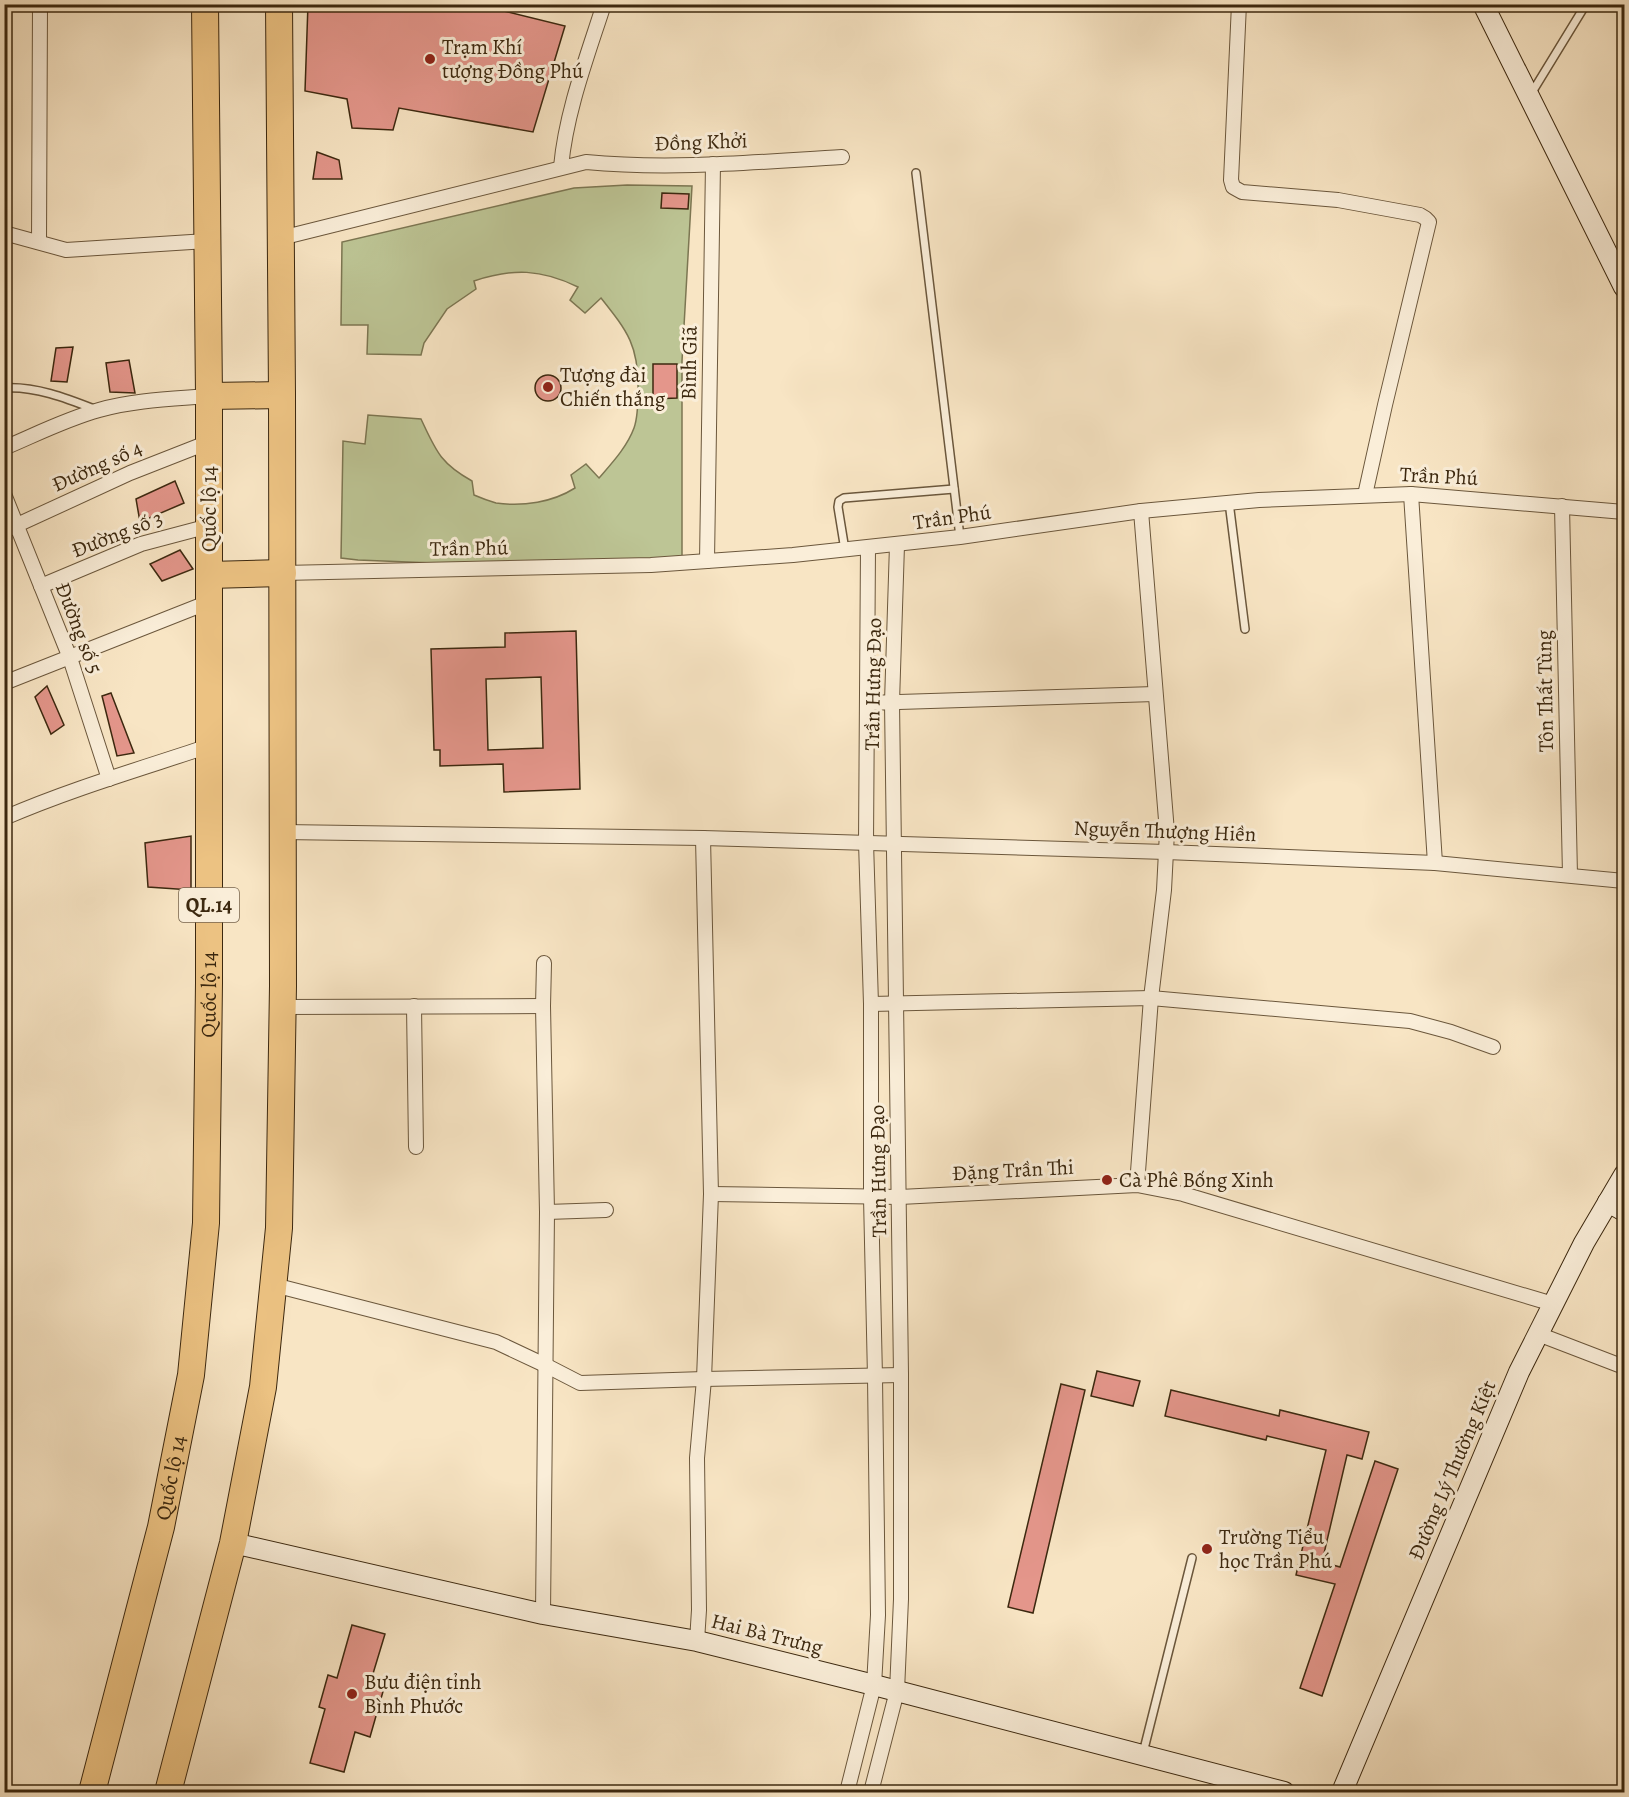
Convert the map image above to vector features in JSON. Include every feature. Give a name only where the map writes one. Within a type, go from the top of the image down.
[{"type":"highway","name":"Quốc lộ 14","points":[[92,1792],[161,1527],[191,1375],[206,1223],[209,983],[209,396],[205,4]]},
{"type":"highway","points":[[168,1792],[233,1543],[263,1386],[279,1228],[283,1006],[283,573],[279,4]]},
{"type":"highway","points":[[209,396],[282,394]]},
{"type":"highway","points":[[209,574],[283,573]]},
{"type":"street","points":[[39,242],[40,4]]},
{"type":"street","points":[[561,167],[563,142],[604,4]]},
{"type":"street","points":[[1239,4],[1231,180],[1233,187],[1242,192],[1338,200],[1420,215],[1428,222],[1365,495]]},
{"type":"street","points":[[1483,4],[1624,287]]},
{"type":"street","name":"Đồng Khởi","points":[[281,238],[586,162],[631,165],[713,165],[842,157]]},
{"type":"street","name":"Bình Giã","points":[[707,561],[713,165]]},
{"type":"street","points":[[4,233],[66,250],[207,241]]},
{"type":"street","points":[[4,448],[97,410],[127,404],[209,396]]},
{"type":"street","name":"Đường số 4","points":[[10,528],[130,473],[209,442]]},
{"type":"street","name":"Đường số 5","points":[[4,494],[10,528],[41,586],[70,658],[109,779]]},
{"type":"street","points":[[1411,494],[1435,863]]},
{"type":"street","name":"Trần Phú","points":[[283,573],[651,565],[707,561],[897,545],[1141,511],[1229,502],[1365,495],[1411,494],[1624,512]]},
{"type":"street","name":"Tôn Thất Tùng","points":[[1562,506],[1570,875]]},
{"type":"street","points":[[1137,1185],[1151,998],[1164,890],[1167,817],[1141,511]]},
{"type":"street","name":"Đường số 3","points":[[41,586],[141,544],[209,526]]},
{"type":"street","name":"Trần Hưng Đạo","points":[[871,1792],[897,1691],[901,1599],[900,1197],[892,702],[897,545]]},
{"type":"street","points":[[847,1792],[874,1685],[878,1615],[871,1197],[871,1004],[866,842],[868,548]]},
{"type":"street","points":[[4,683],[209,602]]},
{"type":"street","points":[[867,703],[1155,694]]},
{"type":"street","points":[[4,818],[33,805],[209,746]]},
{"type":"street","name":"Nguyễn Thượng Hiền","points":[[283,832],[703,838],[1166,852],[1435,863],[1624,881]]},
{"type":"street","points":[[697,1641],[699,1610],[697,1458],[704,1379],[711,1194],[703,838]]},
{"type":"street","points":[[543,1614],[547,1366],[544,963]]},
{"type":"street","points":[[871,1004],[1151,998],[1410,1021],[1493,1047]]},
{"type":"street","points":[[283,1006],[543,1006]]},
{"type":"street","points":[[414,1006],[416,1147]]},
{"type":"street","name":"Đường Lý Thường Kiệt","points":[[1342,1792],[1519,1372],[1552,1304],[1619,1205],[1624,1175]]},
{"type":"street","name":"Đặng Trần Thi","points":[[711,1194],[900,1197],[1137,1185],[1183,1194],[1552,1304]]},
{"type":"street","points":[[547,1212],[606,1210]]},
{"type":"street","points":[[274,1285],[496,1342],[580,1383],[901,1375]]},
{"type":"street","points":[[1538,1334],[1624,1367]]},
{"type":"street","name":"Hai Bà Trưng","points":[[233,1543],[543,1614],[697,1641],[1284,1792]]},
{"type":"lane","points":[[1529,97],[1584,9]]},
{"type":"lane","points":[[916,173],[960,537]]},
{"type":"lane","points":[[4,388],[17,387],[61,396],[97,410]]},
{"type":"lane","points":[[845,550],[838,507],[839,501],[844,498],[954,489]]},
{"type":"lane","points":[[1229,502],[1245,629]]},
{"type":"lane","points":[[1142,1756],[1192,1558]]},
{"type":"green space","points":[[627,185],[692,186],[682,361],[682,556],[558,571],[341,558],[343,441],[365,444],[368,415],[421,419],[440,455],[453,468],[472,481],[474,495],[496,503],[527,504],[557,497],[575,488],[571,475],[586,464],[599,478],[627,442],[634,428],[638,410],[638,375],[634,351],[618,321],[601,298],[585,313],[570,300],[578,287],[539,274],[514,272],[474,281],[476,289],[447,309],[424,343],[421,355],[367,354],[368,325],[341,325],[342,242],[574,188]]},
{"type":"building","name":"Trạm Khí tượng Đồng Phú","points":[[308,4],[475,4],[565,26],[533,132],[399,108],[393,130],[352,128],[347,99],[305,91]]},
{"type":"building","points":[[317,152],[339,160],[342,179],[313,179]]},
{"type":"building","points":[[662,193],[689,194],[688,209],[661,208]]},
{"type":"building","points":[[73,347],[67,382],[51,381],[56,348]]},
{"type":"building","points":[[129,360],[135,393],[110,392],[106,363]]},
{"type":"building","points":[[653,364],[677,364],[677,398],[653,399]]},
{"type":"building","name":"Tượng đài Chiến thắng","points":[[548,375],[557,379],[561,388],[557,397],[548,401],[539,397],[535,388],[539,379]]},
{"type":"building","points":[[175,481],[184,503],[140,522],[136,499]]},
{"type":"building","points":[[180,550],[193,569],[162,581],[150,564]]},
{"type":"building","points":[[576,631],[580,789],[504,792],[503,764],[440,766],[440,750],[434,750],[431,649],[505,647],[505,633]],"holes":[[[541,677],[543,748],[488,750],[486,679]]]},
{"type":"building","points":[[47,686],[64,725],[51,734],[35,697]]},
{"type":"building","points":[[111,693],[134,753],[117,756],[102,696]]},
{"type":"building","points":[[191,836],[191,890],[148,887],[145,843]]},
{"type":"building","points":[[1097,1371],[1140,1381],[1133,1406],[1091,1396]]},
{"type":"building","points":[[1061,1384],[1085,1390],[1033,1613],[1008,1607]]},
{"type":"building","points":[[1171,1390],[1279,1416],[1280,1410],[1369,1432],[1362,1459],[1347,1455],[1322,1562],[1340,1567],[1375,1461],[1398,1469],[1322,1696],[1300,1688],[1335,1584],[1296,1575],[1326,1450],[1267,1436],[1266,1440],[1165,1416]]},
{"type":"building","name":"Bưu điện tỉnh Bình Phước","points":[[352,1625],[385,1634],[372,1677],[386,1681],[370,1737],[355,1732],[344,1772],[310,1763],[325,1709],[319,1707],[328,1675],[337,1678]]},
{"type":"place","name":"Trạm Khí tượng Đồng Phú","points":[[430,59]]},
{"type":"place","name":"Tượng đài Chiến thắng","points":[[548,387]]},
{"type":"place","name":"Cà Phê Bống Xinh","points":[[1107,1180]]},
{"type":"place","name":"Trường Tiểu học Trần Phú","points":[[1207,1549]]},
{"type":"place","name":"Bưu điện tỉnh Bình Phước","points":[[352,1694]]}]
